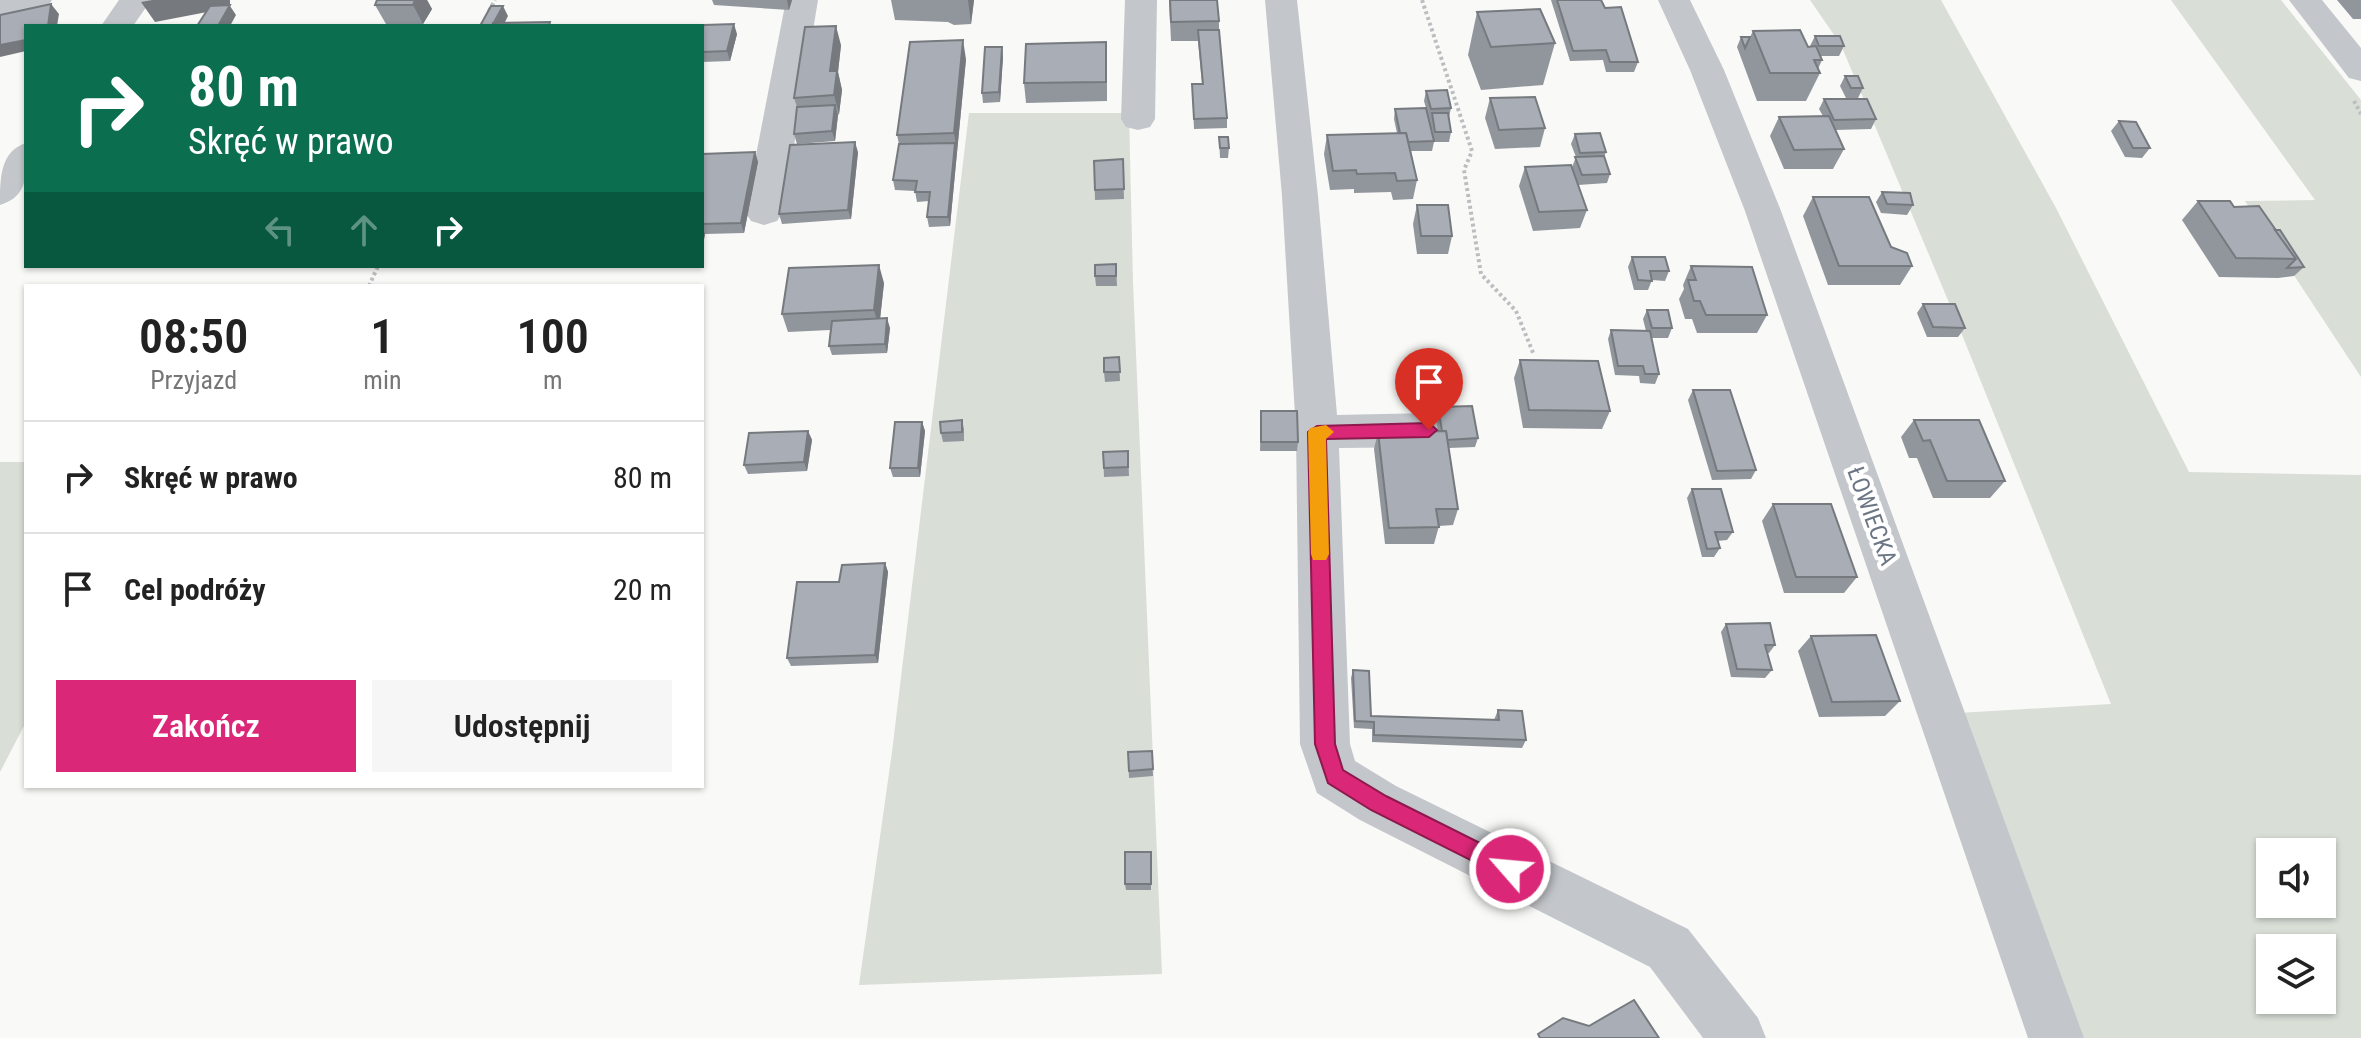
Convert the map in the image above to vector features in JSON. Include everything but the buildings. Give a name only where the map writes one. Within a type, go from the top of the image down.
[{"type":"street","points":[[0,9],[36,0]]},
{"type":"street","points":[[118,24],[135,0]]},
{"type":"street","points":[[764,212],[802,0]]},
{"type":"street","points":[[1138,119],[1141,0]]},
{"type":"street","points":[[1281,0],[1300,196],[1317,432],[1325,744],[1335,776],[1378,803],[1669,948],[1738,1038]]},
{"type":"street","name":"ŁOWIECKA","points":[[1674,0],[1707,70],[1763,211],[2056,1038]]},
{"type":"street","points":[[2305,0],[2361,70]]},
{"type":"street","points":[[0,192],[24,158]]},
{"type":"street","points":[[1317,432],[1429,430]]},
{"type":"path","points":[[488,13],[495,0]]},
{"type":"path","points":[[1422,0],[1472,151],[1464,170],[1481,274],[1516,311],[1534,355]]},
{"type":"shaded area","points":[[1810,0],[1941,0],[2056,208],[2189,472],[2361,475],[2361,1038],[2076,1038],[1958,713],[2111,704],[1841,45]]},
{"type":"shaded area","points":[[2171,0],[2281,0],[2361,100],[2361,377],[2245,201],[2315,200]]},
{"type":"shaded area","points":[[969,113],[1129,113],[1133,282],[1162,974],[859,985],[892,752]]},
{"type":"shaded area","points":[[0,462],[24,462],[24,726],[0,772]]},
{"type":"slow traffic","points":[[1320,554],[1317,432],[1326,432]]},
{"type":"route","points":[[1429,430],[1317,432],[1325,744],[1335,776],[1378,803],[1510,869]]}]
